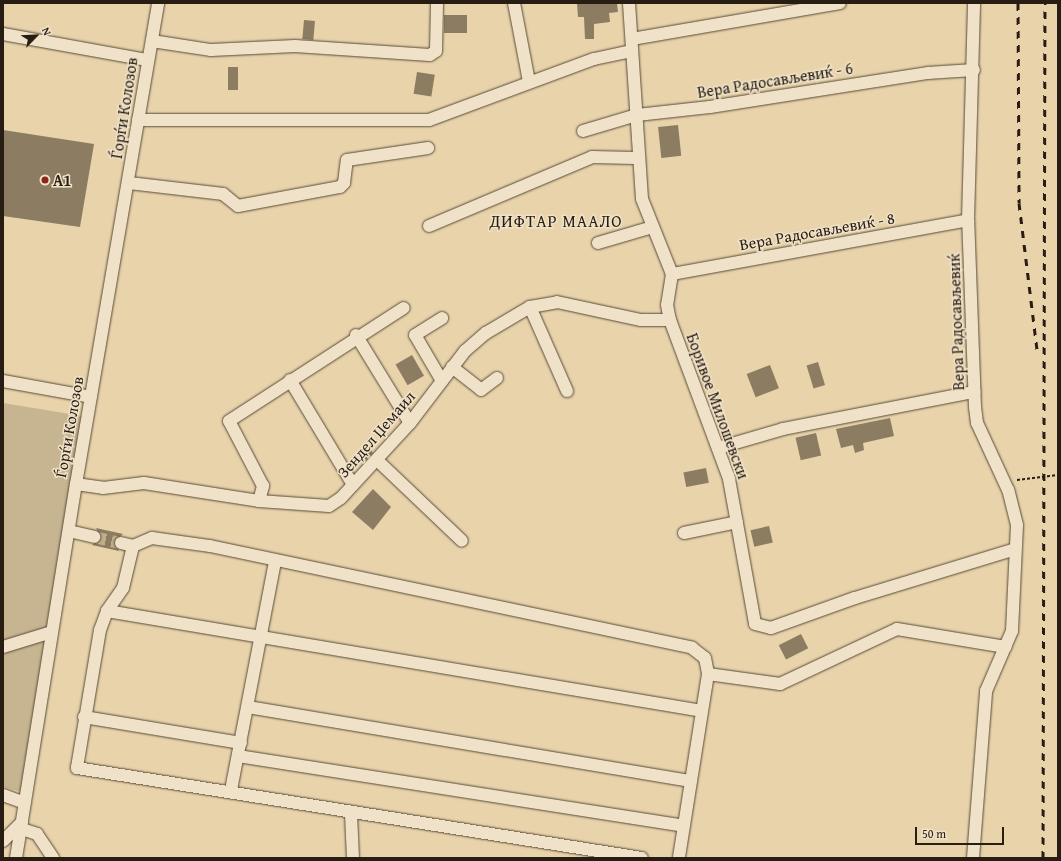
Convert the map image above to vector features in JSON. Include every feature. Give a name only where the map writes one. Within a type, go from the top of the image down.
[{"type":"street","name":"Ѓорѓи Колозов","points":[[16,858],[76,484],[158,3]]},
{"type":"street","points":[[152,41],[211,50],[295,46],[430,55],[436,51],[437,3]]},
{"type":"street","points":[[514,3],[529,82]]},
{"type":"street","points":[[629,3],[637,115],[637,158],[642,199],[672,274]]},
{"type":"street","points":[[138,120],[429,120],[632,45],[840,3]]},
{"type":"street","name":"Вера Радосављевиќ","points":[[973,858],[986,691],[1006,648],[1012,631],[1016,525],[1004,481],[977,423],[974,392],[968,220],[974,70],[974,3]]},
{"type":"street","points":[[3,34],[148,60]]},
{"type":"street","name":"Вера Радосављевиќ - 6","points":[[583,131],[637,115],[710,107],[928,73],[974,70]]},
{"type":"street","points":[[128,183],[223,194],[238,206],[340,187],[344,184],[346,160],[428,148]]},
{"type":"street","points":[[429,226],[592,158],[637,158]]},
{"type":"street","name":"Вера Радосављевиќ - 8","points":[[672,274],[968,220]]},
{"type":"street","points":[[598,243],[653,227]]},
{"type":"street","name":"Боривое Милошевски","points":[[672,274],[667,305],[670,320],[729,479],[751,616],[759,628],[765,629],[1015,549]]},
{"type":"street","name":"Зендел Џемаил","points":[[76,484],[102,488],[144,483],[260,501],[329,506],[353,485],[410,423],[452,367],[486,334],[530,307],[557,302],[641,320],[670,320]]},
{"type":"street","points":[[530,307],[568,391]]},
{"type":"street","points":[[260,501],[263,486],[229,421],[356,335],[404,308]]},
{"type":"street","points":[[442,318],[415,335],[442,381]]},
{"type":"street","points":[[356,335],[410,423]]},
{"type":"street","points":[[452,367],[481,390],[498,378]]},
{"type":"street","points":[[290,380],[353,485]]},
{"type":"street","points":[[3,381],[91,397]]},
{"type":"street","points":[[718,448],[783,429],[974,392]]},
{"type":"street","points":[[377,460],[462,541]]},
{"type":"street","points":[[684,533],[737,522]]},
{"type":"street","points":[[69,531],[94,537]]},
{"type":"street","points":[[642,858],[351,814],[231,790],[77,768],[84,717],[107,611],[122,588],[127,545],[152,538],[210,546],[275,562],[692,648],[705,658],[708,674],[679,858]]},
{"type":"street","points":[[231,790],[275,562]]},
{"type":"street","points":[[107,611],[261,638],[702,710]]},
{"type":"street","points":[[708,674],[780,684],[897,629],[1006,648]]},
{"type":"street","points":[[3,647],[52,632]]},
{"type":"street","points":[[248,707],[691,781]]},
{"type":"street","points":[[84,717],[241,743]]},
{"type":"street","points":[[238,756],[684,826]]},
{"type":"street","points":[[3,795],[25,803]]},
{"type":"street","points":[[351,814],[353,858]]},
{"type":"street","points":[[3,841],[22,825],[37,834],[53,858]]},
{"type":"path","points":[[1004,481],[1058,474]]},
{"type":"shaded area","points":[[3,403],[88,417],[26,793],[3,787]]},
{"type":"building","points":[[577,3],[617,3],[618,12],[609,13],[610,22],[594,24],[594,39],[585,39],[584,17],[578,17]]},
{"type":"building","points":[[444,15],[467,15],[467,33],[444,33]]},
{"type":"building","points":[[304,20],[315,21],[313,40],[302,39]]},
{"type":"building","points":[[228,67],[238,67],[238,90],[228,90]]},
{"type":"building","points":[[417,72],[435,75],[431,97],[414,94]]},
{"type":"building","points":[[678,125],[681,156],[661,158],[658,127]]},
{"type":"building","name":"А1","points":[[3,130],[94,144],[80,227],[3,216]]},
{"type":"building","points":[[412,355],[424,376],[408,385],[396,364]]},
{"type":"building","points":[[818,362],[825,385],[814,388],[807,366]]},
{"type":"building","points":[[770,365],[779,388],[756,397],[747,374]]},
{"type":"building","points":[[890,418],[894,436],[863,443],[864,450],[855,453],[853,445],[841,448],[836,429]]},
{"type":"building","points":[[816,433],[821,455],[801,460],[796,438]]},
{"type":"building","points":[[369,447],[373,453],[366,460],[361,454]]},
{"type":"building","points":[[706,468],[709,483],[686,487],[683,472]]},
{"type":"building","points":[[373,489],[391,507],[373,530],[352,512]]},
{"type":"building","points":[[769,526],[773,543],[754,547],[750,530]]},
{"type":"building","points":[[96,528],[123,534],[114,542],[119,551],[92,545],[101,538]]},
{"type":"building","points":[[801,634],[808,648],[786,660],[779,645]]},
{"type":"tunnel","points":[[94,537],[121,543]]},
{"type":"railway","points":[[1018,3],[1019,203],[1037,350]]},
{"type":"railway","points":[[1043,858],[1045,3]]},
{"type":"place","name":"А1","points":[[45,180]]},
{"type":"district","name":"ДИФТАР МААЛО","points":[[556,221]]}]
